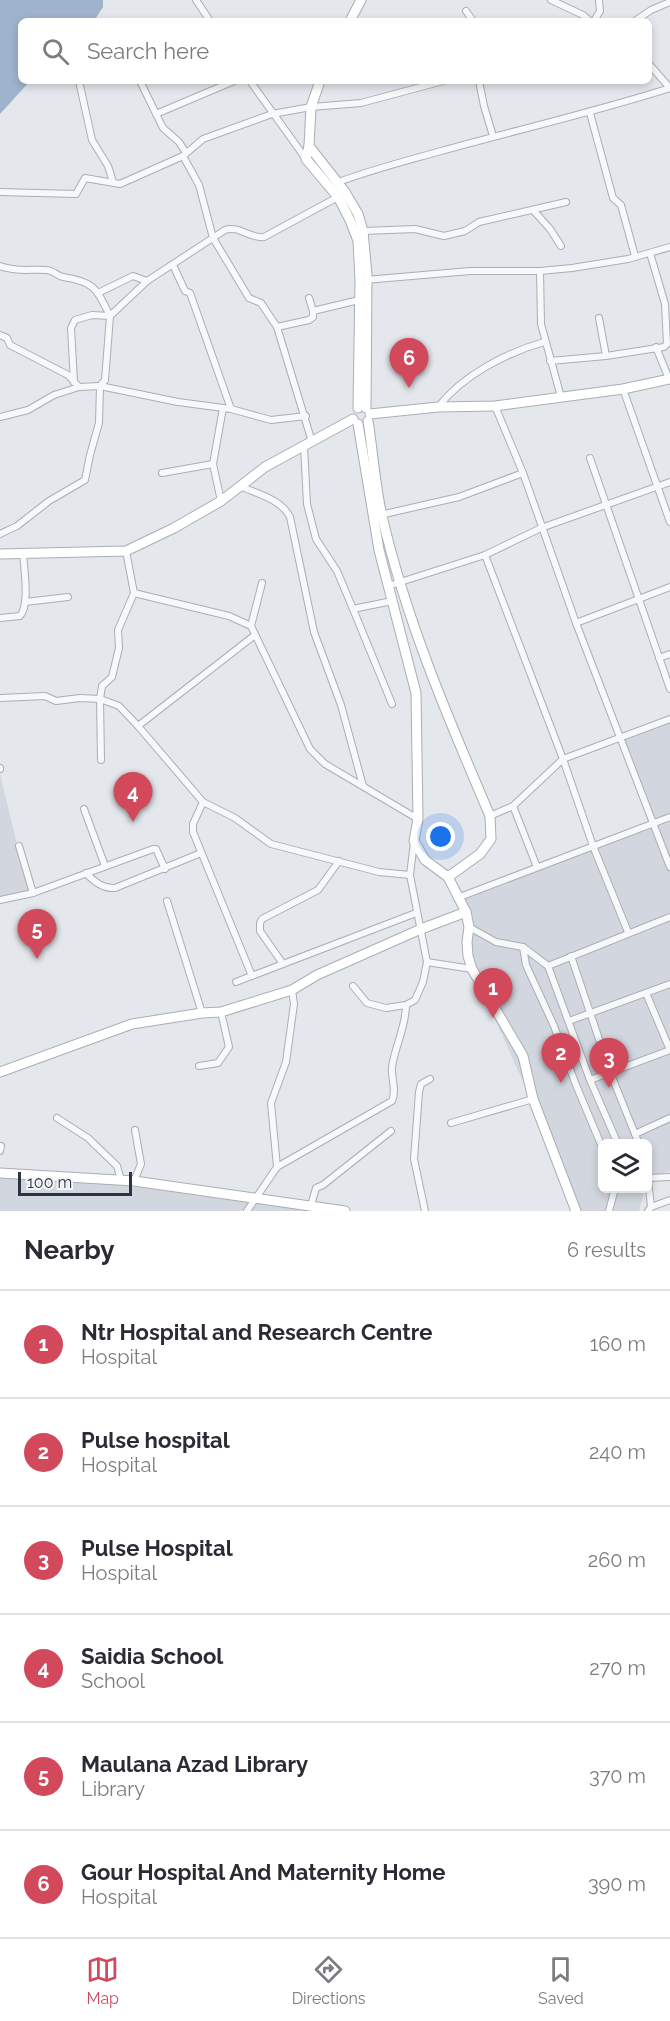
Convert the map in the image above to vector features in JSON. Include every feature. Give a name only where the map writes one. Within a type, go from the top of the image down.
[{"type":"street","points":[[196,0],[208,18]]},
{"type":"street","points":[[352,18],[361,0]]},
{"type":"street","points":[[551,0],[588,18]]},
{"type":"street","points":[[594,18],[600,11],[599,0]]},
{"type":"street","points":[[639,18],[670,2]]},
{"type":"street","points":[[466,12],[471,18]]},
{"type":"street","points":[[333,185],[364,173],[493,136],[590,113],[670,88],[652,67]]},
{"type":"street","points":[[80,84],[92,140],[104,158],[113,182]]},
{"type":"street","points":[[141,84],[163,128],[179,142],[199,185],[213,238],[249,298],[261,303],[277,327],[306,416],[307,504],[316,539],[337,571],[392,704]]},
{"type":"street","points":[[156,114],[227,84]]},
{"type":"street","points":[[0,554],[126,551],[174,528],[221,501],[265,466],[356,422],[364,424],[363,231],[358,214],[306,159],[252,84]]},
{"type":"street","points":[[306,159],[311,108],[319,84]]},
{"type":"street","points":[[0,192],[76,194],[85,178],[120,184],[184,155],[203,139],[272,114],[362,103],[432,84]]},
{"type":"street","points":[[480,84],[493,136]]},
{"type":"street","points":[[590,113],[613,198],[621,205],[635,256]]},
{"type":"street","points":[[309,146],[333,185],[358,241],[364,280],[359,300],[365,412],[377,516],[388,586],[416,693],[418,819],[410,875],[427,962],[423,982],[415,1000],[406,1005],[386,1008],[367,1003],[353,986]]},
{"type":"street","points":[[77,384],[71,328],[75,320],[92,315],[110,316],[147,281],[229,228],[259,238],[264,237],[338,197]]},
{"type":"street","points":[[363,231],[415,229],[444,236],[465,231],[479,222],[566,202]]},
{"type":"street","points":[[533,210],[561,246]]},
{"type":"street","points":[[364,280],[470,271],[540,271],[572,268],[670,247]]},
{"type":"street","points":[[550,361],[606,356],[664,347],[668,342],[665,304],[650,253]]},
{"type":"street","points":[[173,265],[185,291],[190,293],[231,409]]},
{"type":"street","points":[[0,266],[12,270],[50,270],[61,277],[75,277],[86,281],[98,293],[110,316],[105,380],[100,386],[99,423],[85,480],[49,501],[17,526],[0,534]]},
{"type":"street","points":[[540,271],[541,324],[544,342],[561,397]]},
{"type":"street","points":[[98,293],[133,276],[147,281]]},
{"type":"street","points":[[277,327],[309,320],[313,317],[309,298]]},
{"type":"street","points":[[313,311],[359,300]]},
{"type":"street","points":[[599,318],[606,356]]},
{"type":"street","points":[[0,335],[7,338],[10,345],[68,375],[77,384]]},
{"type":"street","points":[[438,407],[449,393],[494,363],[525,347],[544,342]]},
{"type":"street","points":[[448,877],[480,854],[491,839],[490,816],[434,685],[377,516],[356,422],[352,414],[438,407],[495,406],[623,389],[670,379],[656,347]]},
{"type":"street","points":[[0,417],[27,410],[77,384],[231,409],[272,420],[306,416]]},
{"type":"street","points":[[623,389],[670,520]]},
{"type":"street","points":[[495,406],[670,867]]},
{"type":"street","points":[[221,501],[213,464],[223,408]]},
{"type":"street","points":[[590,458],[670,689]]},
{"type":"street","points":[[162,473],[213,464]]},
{"type":"street","points":[[377,516],[459,497],[522,473]]},
{"type":"street","points":[[388,586],[484,555],[541,528],[670,482]]},
{"type":"street","points":[[239,485],[278,503],[286,509],[290,517],[314,632],[341,705],[363,786]]},
{"type":"street","points":[[101,760],[100,699],[102,686],[112,677],[119,648],[118,630],[134,593],[126,551]]},
{"type":"street","points":[[0,618],[20,616],[24,612],[23,553]]},
{"type":"street","points":[[484,555],[563,759],[592,846],[628,932]]},
{"type":"street","points":[[262,583],[251,626],[310,749],[325,764],[418,819]]},
{"type":"street","points":[[576,623],[670,587]]},
{"type":"street","points":[[134,593],[229,616],[251,626]]},
{"type":"street","points":[[25,602],[68,597]]},
{"type":"street","points":[[353,609],[392,601]]},
{"type":"street","points":[[401,633],[416,629]]},
{"type":"street","points":[[138,726],[255,635]]},
{"type":"street","points":[[659,658],[670,654]]},
{"type":"street","points":[[0,698],[45,696],[56,701],[80,698],[100,699],[119,706],[203,802],[235,818],[271,844],[379,872],[410,875]]},
{"type":"street","points":[[490,816],[513,806],[563,759],[670,719]]},
{"type":"street","points":[[203,802],[193,824],[193,832],[252,976]]},
{"type":"street","points":[[513,806],[537,867]]},
{"type":"street","points":[[84,809],[105,866]]},
{"type":"street","points":[[457,898],[670,817]]},
{"type":"street","points":[[414,841],[424,860],[448,877],[466,912],[468,956],[472,969],[523,1056],[533,1099],[572,1208]]},
{"type":"street","points":[[19,846],[33,892]]},
{"type":"street","points":[[0,900],[33,892],[153,849],[159,853],[165,869]]},
{"type":"street","points":[[86,873],[93,881],[107,889],[115,888],[201,853]]},
{"type":"street","points":[[283,964],[260,930],[262,919],[318,890],[339,861]]},
{"type":"street","points":[[167,901],[202,1012]]},
{"type":"street","points":[[0,1072],[132,1024],[202,1012],[221,1012],[292,990],[317,975],[421,929],[466,912]]},
{"type":"street","points":[[236,982],[416,913]]},
{"type":"street","points":[[548,966],[670,917]]},
{"type":"street","points":[[468,927],[496,942],[523,946],[548,966],[590,1080],[616,1139]]},
{"type":"street","points":[[523,946],[526,965],[554,1026],[600,1139]]},
{"type":"street","points":[[571,956],[610,1072],[637,1139]]},
{"type":"street","points":[[427,962],[472,969]]},
{"type":"street","points":[[569,1021],[670,984]]},
{"type":"street","points":[[277,1167],[271,1102],[286,1062],[294,1004],[292,990]]},
{"type":"street","points":[[590,1080],[670,1050],[646,993]]},
{"type":"street","points":[[247,1211],[277,1167],[392,1101],[395,1095],[392,1069],[406,1015],[406,1005]]},
{"type":"street","points":[[199,1066],[218,1063],[229,1047],[221,1012]]},
{"type":"street","points":[[425,1211],[414,1158],[419,1092],[421,1084],[430,1079]]},
{"type":"street","points":[[451,1123],[533,1099]]},
{"type":"street","points":[[635,1134],[670,1118]]},
{"type":"street","points":[[57,1119],[88,1138],[117,1166],[121,1180]]},
{"type":"street","points":[[134,1181],[141,1164],[135,1130]]},
{"type":"street","points":[[311,1205],[316,1188],[323,1185],[391,1131]]},
{"type":"street","points":[[0,1151],[1,1146]]},
{"type":"street","points":[[0,1173],[134,1181],[345,1211]]},
{"type":"street","points":[[652,1178],[670,1177]]},
{"type":"street","points":[[609,1211],[614,1193]]},
{"type":"street","points":[[649,1193],[650,1209],[670,1200]]},
{"type":"shaded area","points":[[670,718],[670,1171],[652,1177],[652,1139],[598,1139],[598,1193],[644,1193],[639,1211],[581,1211],[472,968],[457,898],[649,825],[621,736]]},
{"type":"shaded area","points":[[0,774],[29,894],[0,902]]},
{"type":"shaded area","points":[[0,1172],[348,1211],[0,1211]]},
{"type":"water","points":[[0,0],[103,0],[103,7],[96,18],[18,18],[18,84],[27,84],[0,114]]},
{"type":"place","name":"Gour Hospital And Maternity Home","points":[[409,388]]},
{"type":"place","name":"Saidia School","points":[[133,822]]},
{"type":"place","name":"Maulana Azad Library","points":[[37,959]]},
{"type":"place","name":"Ntr Hospital and Research Centre","points":[[493,1018]]},
{"type":"place","name":"Pulse hospital","points":[[561,1083]]},
{"type":"place","name":"Pulse Hospital","points":[[609,1088]]}]
